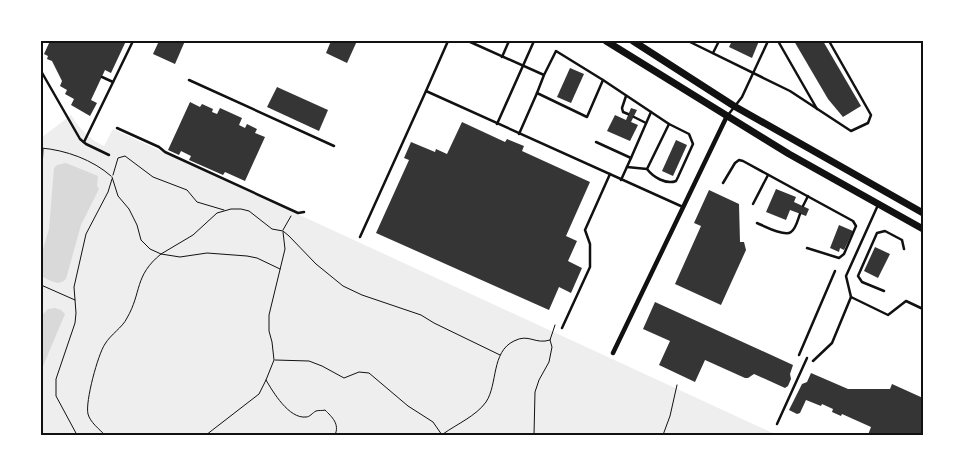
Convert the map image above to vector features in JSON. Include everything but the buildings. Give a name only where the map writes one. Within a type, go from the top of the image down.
[{"type":"main road","points":[[606,41],[727,116],[878,205],[923,229]]},
{"type":"main road","points":[[633,41],[734,106],[923,213]]},
{"type":"street","points":[[613,353],[727,116]]},
{"type":"lane","points":[[84,142],[133,41]]},
{"type":"lane","points":[[360,237],[448,41]]},
{"type":"lane","points":[[468,41],[544,75]]},
{"type":"lane","points":[[502,57],[509,41]]},
{"type":"lane","points":[[497,124],[534,41]]},
{"type":"lane","points":[[688,41],[790,91],[851,131],[868,123],[871,115],[829,41]]},
{"type":"lane","points":[[713,54],[719,41]]},
{"type":"lane","points":[[727,116],[742,97],[768,41]]},
{"type":"lane","points":[[778,41],[818,110]]},
{"type":"lane","points":[[519,134],[556,50],[650,112],[689,134],[694,144],[676,181],[668,182],[651,174],[647,168]]},
{"type":"lane","points":[[41,71],[73,130],[84,142],[109,155]]},
{"type":"lane","points":[[102,77],[113,82]]},
{"type":"lane","points":[[189,80],[334,146]]},
{"type":"lane","points":[[537,93],[587,117],[603,80]]},
{"type":"lane","points":[[426,91],[683,207]]},
{"type":"lane","points":[[626,96],[622,108],[623,112],[628,114]]},
{"type":"lane","points":[[622,180],[650,112]]},
{"type":"lane","points":[[634,117],[646,123]]},
{"type":"lane","points":[[647,168],[669,124]]},
{"type":"lane","points":[[117,128],[298,213],[304,212]]},
{"type":"lane","points":[[596,142],[631,158]]},
{"type":"lane","points":[[723,183],[734,163],[739,160],[808,196],[852,221],[856,226],[844,254],[839,258],[807,248]]},
{"type":"lane","points":[[627,167],[647,168]]},
{"type":"lane","points":[[562,328],[590,267],[590,244],[585,230],[610,174]]},
{"type":"lane","points":[[753,204],[768,175]]},
{"type":"lane","points":[[803,206],[808,196]]},
{"type":"lane","points":[[813,361],[832,343],[851,297],[846,276],[878,205]]},
{"type":"lane","points":[[757,223],[789,234],[792,232],[800,214]]},
{"type":"lane","points":[[884,291],[862,282],[858,276],[877,233],[885,231],[902,240],[904,249]]},
{"type":"lane","points":[[799,354],[836,271]]},
{"type":"lane","points":[[851,297],[888,315],[906,301],[923,308]]},
{"type":"lane","points":[[777,424],[807,358]]},
{"type":"path","points":[[41,190],[42,148],[73,155],[105,170],[112,177],[118,196],[129,209],[137,224],[142,240],[150,249],[161,254],[180,257],[207,253],[247,256],[263,260],[280,270]]},
{"type":"path","points":[[77,435],[61,408],[55,388],[58,370],[75,323],[76,301],[74,287],[86,234],[108,192],[116,161],[118,158],[125,156],[153,177],[187,190],[197,202],[224,210]]},
{"type":"path","points":[[104,435],[90,419],[88,412],[95,370],[101,352],[110,337],[119,330],[127,318],[145,271],[161,254],[193,235],[217,213],[224,210],[241,209],[248,211],[272,229],[283,231],[316,264],[343,286],[362,295],[421,315],[500,355]]},
{"type":"path","points":[[206,435],[259,394],[274,360],[269,331],[269,315],[285,249],[283,231],[294,211]]},
{"type":"path","points":[[41,285],[76,301]]},
{"type":"path","points":[[534,435],[535,392],[549,362],[552,347],[550,340],[555,325]]},
{"type":"path","points":[[274,360],[309,361],[344,378],[359,372],[369,373],[408,406],[433,422],[442,435],[480,409],[487,400],[500,355],[511,342],[521,337],[542,343],[550,340]]},
{"type":"path","points":[[266,380],[275,397],[301,417],[308,417],[316,411],[324,410],[334,419],[337,431],[335,435]]},
{"type":"path","points":[[664,435],[677,385]]},
{"type":"shaded area","points":[[71,115],[85,133],[104,146],[113,129],[777,435],[41,435],[41,138]]},
{"type":"shaded area","points":[[66,163],[98,176],[97,186],[99,189],[81,225],[66,279],[57,283],[41,276],[41,256],[49,229],[54,168],[57,165]]},
{"type":"shaded area","points":[[55,308],[65,314],[41,371],[41,316],[48,309]]}]
